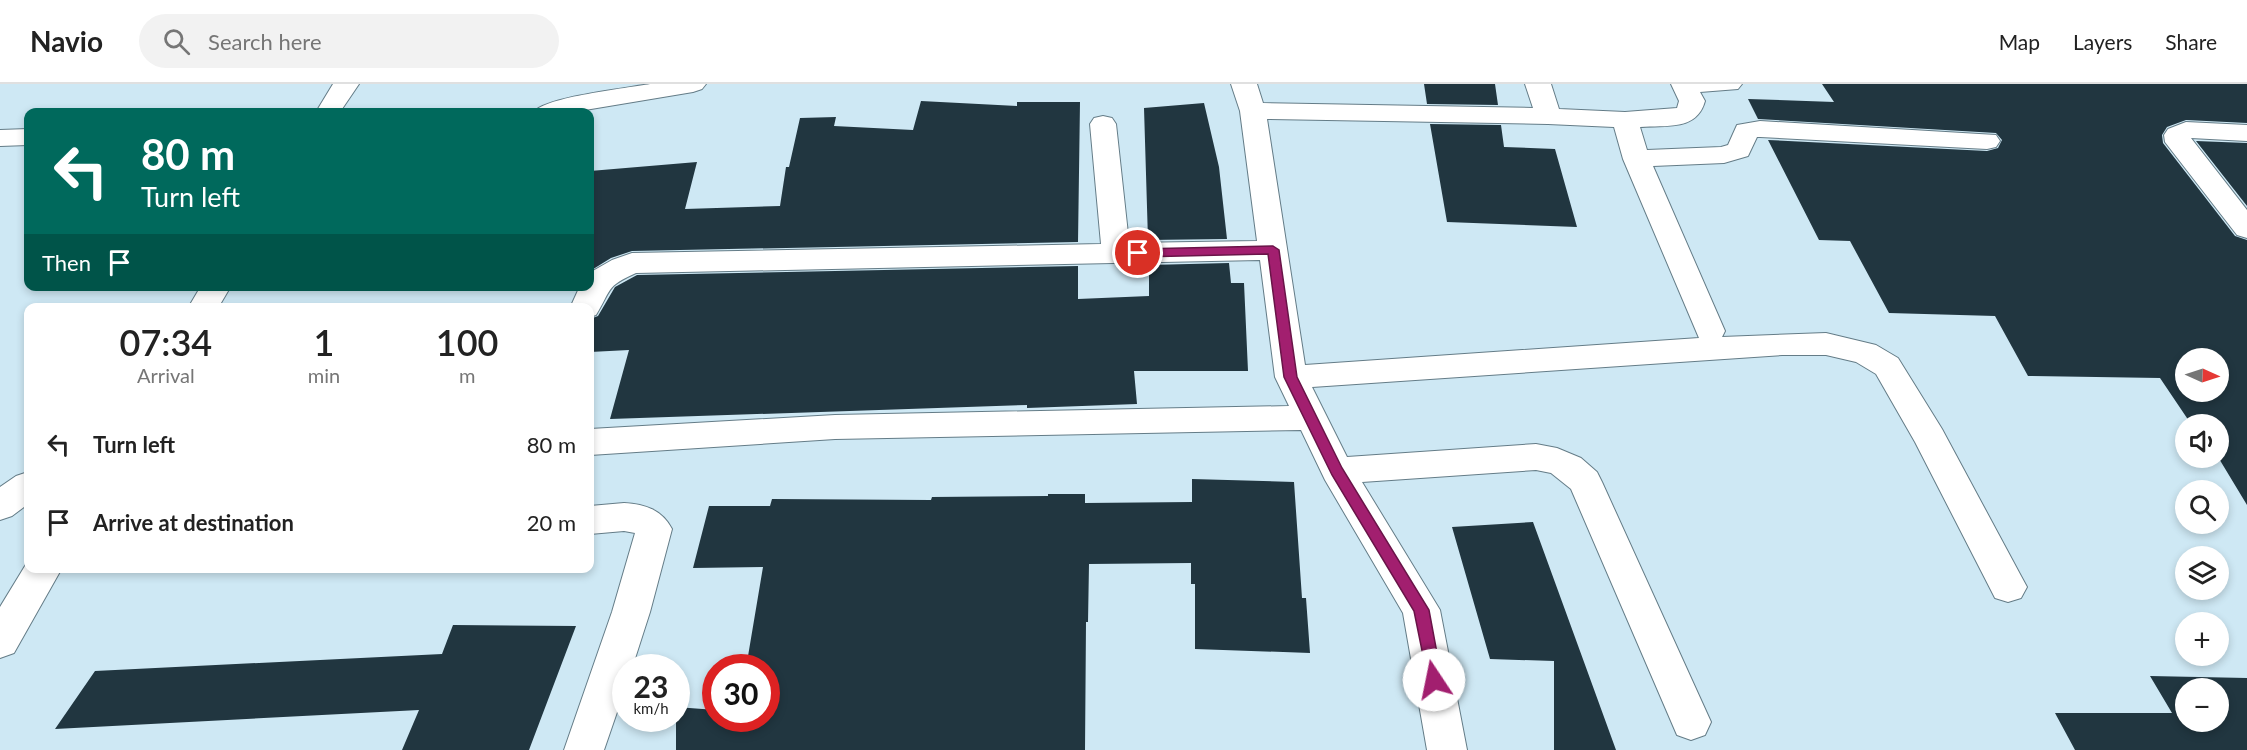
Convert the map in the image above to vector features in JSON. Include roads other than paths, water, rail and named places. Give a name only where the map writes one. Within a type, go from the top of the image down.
[{"type":"street","points":[[331,108],[346,84]]},
{"type":"street","points":[[558,108],[693,84]]},
{"type":"street","points":[[1538,84],[1548,116]]},
{"type":"street","points":[[1447,750],[1421,610],[1337,471],[1291,377],[1249,97],[1625,120],[1682,116],[1689,112],[1692,101],[1684,84],[1729,84]]},
{"type":"street","points":[[1625,120],[1636,159],[1710,331]]},
{"type":"street","points":[[1103,124],[1116,253]]},
{"type":"street","points":[[1636,159],[1724,155],[1739,150],[1746,131],[1760,129],[1987,141]]},
{"type":"street","points":[[2247,133],[2186,130],[2177,135],[2178,142],[2247,229]]},
{"type":"street","points":[[0,138],[24,137]]},
{"type":"street","points":[[594,285],[603,277],[632,263],[1273,250]]},
{"type":"street","points":[[1291,377],[1782,344],[1826,344],[1865,353],[1887,366],[1930,438],[2008,587]]},
{"type":"street","points":[[594,442],[835,427],[1311,418]]},
{"type":"street","points":[[1337,471],[1536,456],[1553,458],[1577,471],[1585,483],[1691,722]]},
{"type":"street","points":[[0,506],[24,489]]},
{"type":"street","points":[[584,750],[631,612],[654,529],[645,520],[634,517],[594,520]]},
{"type":"street","points":[[0,641],[41,573]]}]
